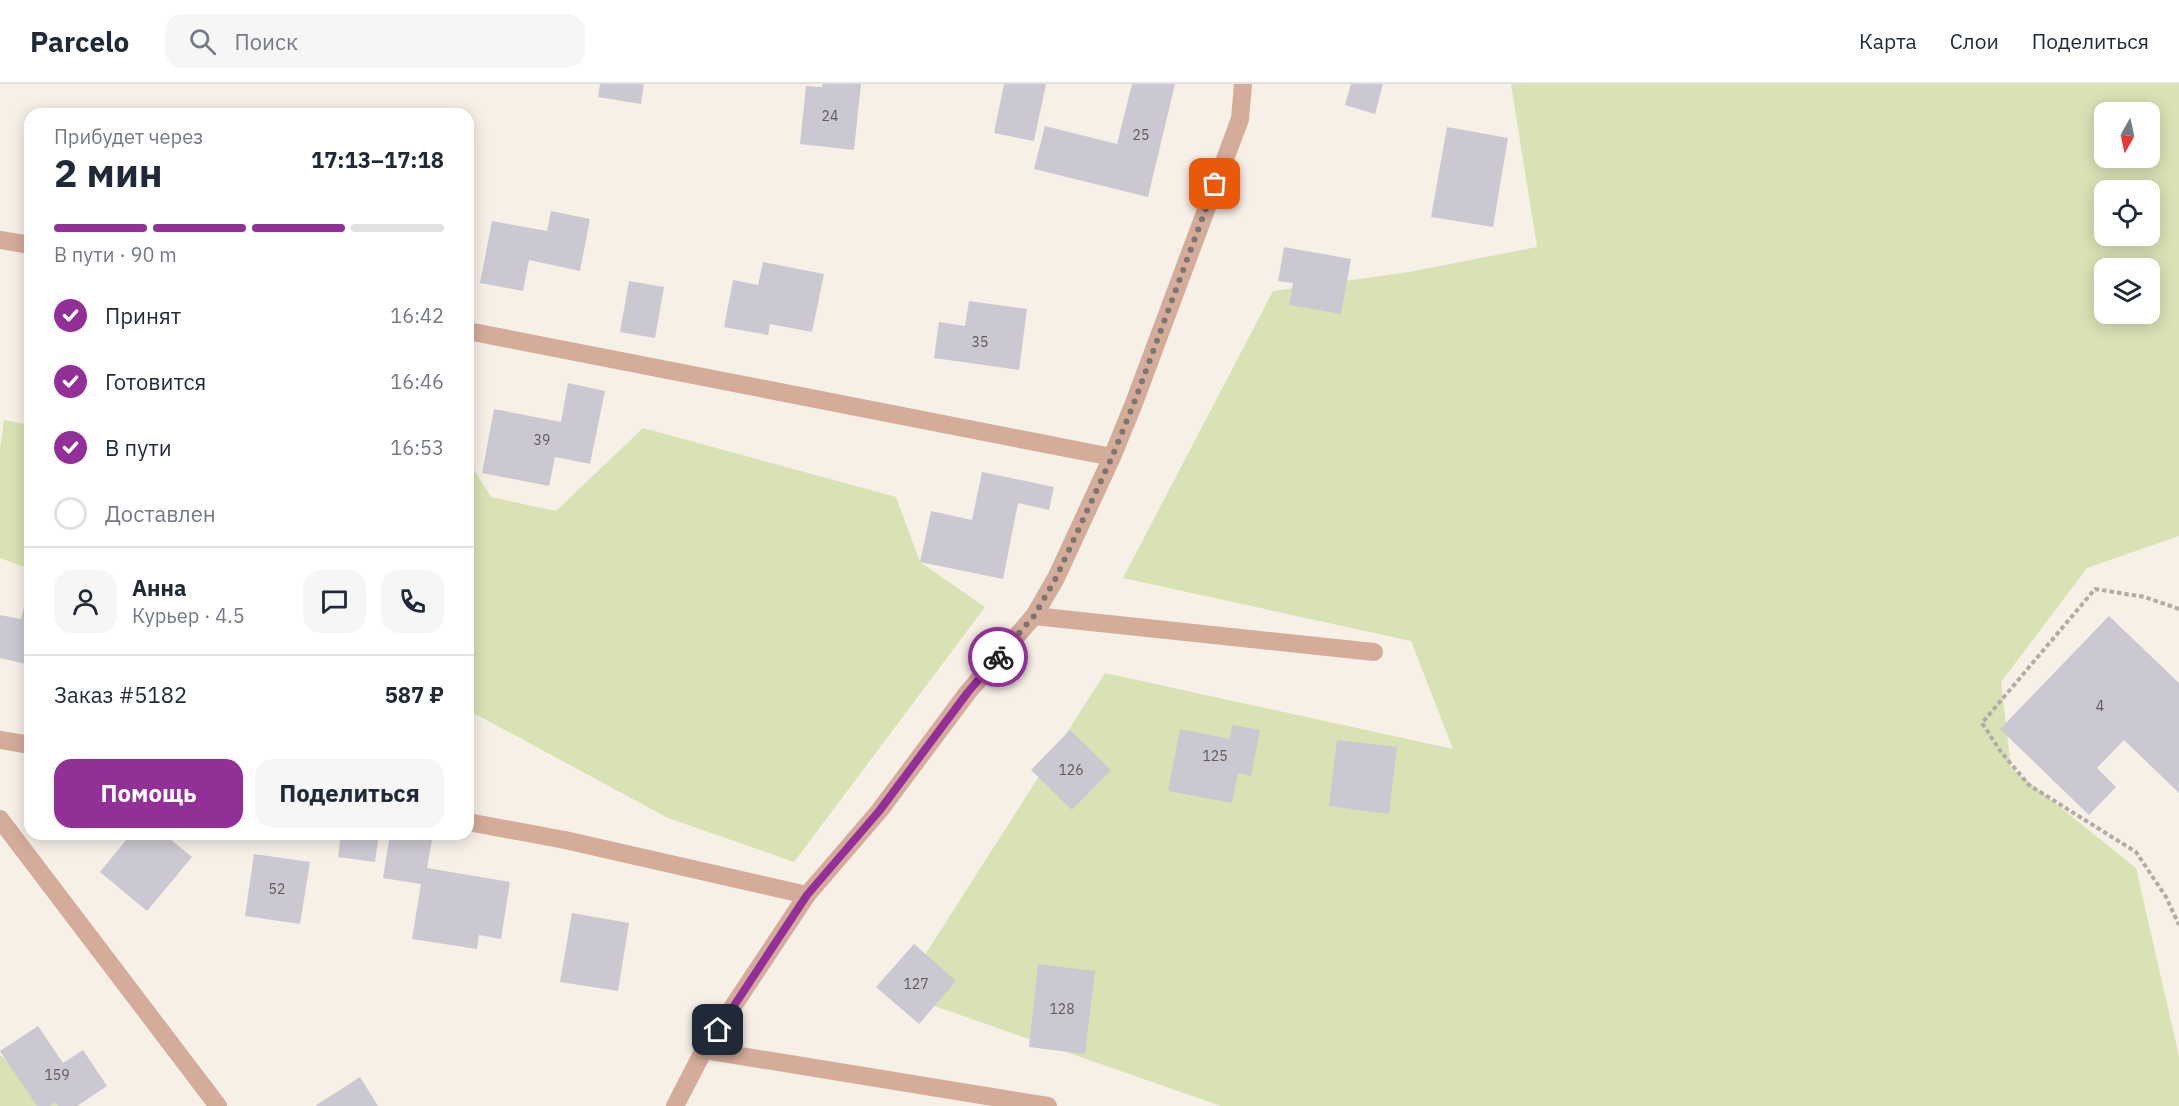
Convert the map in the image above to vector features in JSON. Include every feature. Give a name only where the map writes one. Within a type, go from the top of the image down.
[{"type":"street","points":[[675,1106],[704,1050],[807,895],[880,810],[968,692],[1034,616],[1056,578],[1112,457],[1134,403],[1240,119],[1243,84]]},
{"type":"street","points":[[0,240],[24,244]]},
{"type":"street","points":[[474,332],[1112,457]]},
{"type":"street","points":[[1034,616],[1374,652]]},
{"type":"street","points":[[0,740],[24,744]]},
{"type":"street","points":[[0,819],[218,1106]]},
{"type":"street","points":[[474,823],[565,840],[807,895]]},
{"type":"street","points":[[704,1050],[1048,1106]]},
{"type":"path","points":[[2179,609],[2145,597],[2095,589],[1982,723],[2001,752],[2029,784],[2136,852],[2166,897],[2179,925]]},
{"type":"green space","points":[[1511,84],[2179,84],[2179,536],[2087,568],[2001,682],[2011,768],[2136,868],[2179,1056],[2179,1106],[1221,1106],[900,994],[1105,673],[1453,749],[1411,641],[1123,578],[1273,291],[1409,272],[1537,247]]},
{"type":"green space","points":[[4,420],[24,424],[24,567],[0,558],[0,450]]},
{"type":"green space","points":[[643,428],[896,497],[920,562],[985,607],[794,862],[668,818],[474,713],[474,470],[491,497],[556,511]]},
{"type":"green space","points":[[0,1055],[71,1106],[0,1106]]},
{"type":"building","points":[[600,84],[644,84],[641,104],[598,97]]},
{"type":"building","points":[[822,84],[861,84],[854,150],[800,144],[806,86],[822,87]]},
{"type":"building","points":[[1004,84],[1046,84],[1034,141],[994,133]]},
{"type":"building","points":[[1132,84],[1175,84],[1148,197],[1034,169],[1045,126],[1117,144]]},
{"type":"building","points":[[1351,84],[1383,84],[1375,114],[1345,105]]},
{"type":"building","points":[[1447,127],[1508,138],[1493,227],[1431,217]]},
{"type":"building","points":[[551,211],[590,219],[580,271],[529,260],[523,291],[480,283],[492,221],[547,231]]},
{"type":"building","points":[[1284,247],[1351,259],[1341,314],[1289,305],[1293,283],[1278,281]]},
{"type":"building","points":[[763,262],[824,274],[812,332],[770,324],[768,335],[724,327],[733,280],[758,285]]},
{"type":"building","points":[[629,281],[664,287],[655,338],[620,332]]},
{"type":"building","points":[[969,301],[1027,309],[1019,370],[934,358],[939,322],[965,326]]},
{"type":"building","points":[[568,383],[605,391],[590,464],[555,457],[549,486],[482,473],[494,409],[561,422]]},
{"type":"building","points":[[982,472],[1054,487],[1049,510],[1018,503],[1003,579],[920,562],[931,511],[972,520]]},
{"type":"building","points":[[24,606],[24,664],[0,658],[0,615],[21,619]]},
{"type":"building","points":[[2109,616],[2179,683],[2179,793],[2124,740],[2097,768],[2116,787],[2089,815],[2000,729]]},
{"type":"building","points":[[1232,725],[1260,730],[1251,776],[1238,773],[1232,803],[1168,791],[1180,729],[1230,739]]},
{"type":"building","points":[[1070,730],[1111,770],[1072,810],[1031,770]]},
{"type":"building","points":[[1337,740],[1397,747],[1389,814],[1329,806]]},
{"type":"building","points":[[126,840],[171,840],[192,857],[147,911],[100,872]]},
{"type":"building","points":[[340,840],[378,840],[375,862],[338,857]]},
{"type":"building","points":[[389,840],[432,840],[427,868],[510,882],[501,939],[479,935],[477,949],[412,939],[421,884],[383,878]]},
{"type":"building","points":[[254,854],[310,862],[300,924],[245,916]]},
{"type":"building","points":[[572,913],[629,923],[618,991],[560,982]]},
{"type":"building","points":[[914,944],[956,981],[919,1024],[876,987]]},
{"type":"building","points":[[1038,964],[1095,971],[1085,1054],[1029,1047]]},
{"type":"building","points":[[38,1026],[63,1063],[83,1050],[107,1086],[77,1106],[58,1106],[55,1102],[50,1106],[37,1106],[0,1051]]},
{"type":"building","points":[[360,1077],[378,1106],[315,1106]]},
{"type":"way so far","points":[[998,657],[1034,616],[1056,578],[1112,457],[1215,184]]},
{"type":"route","points":[[718,1030],[807,895],[880,810],[968,692],[998,657]]}]
